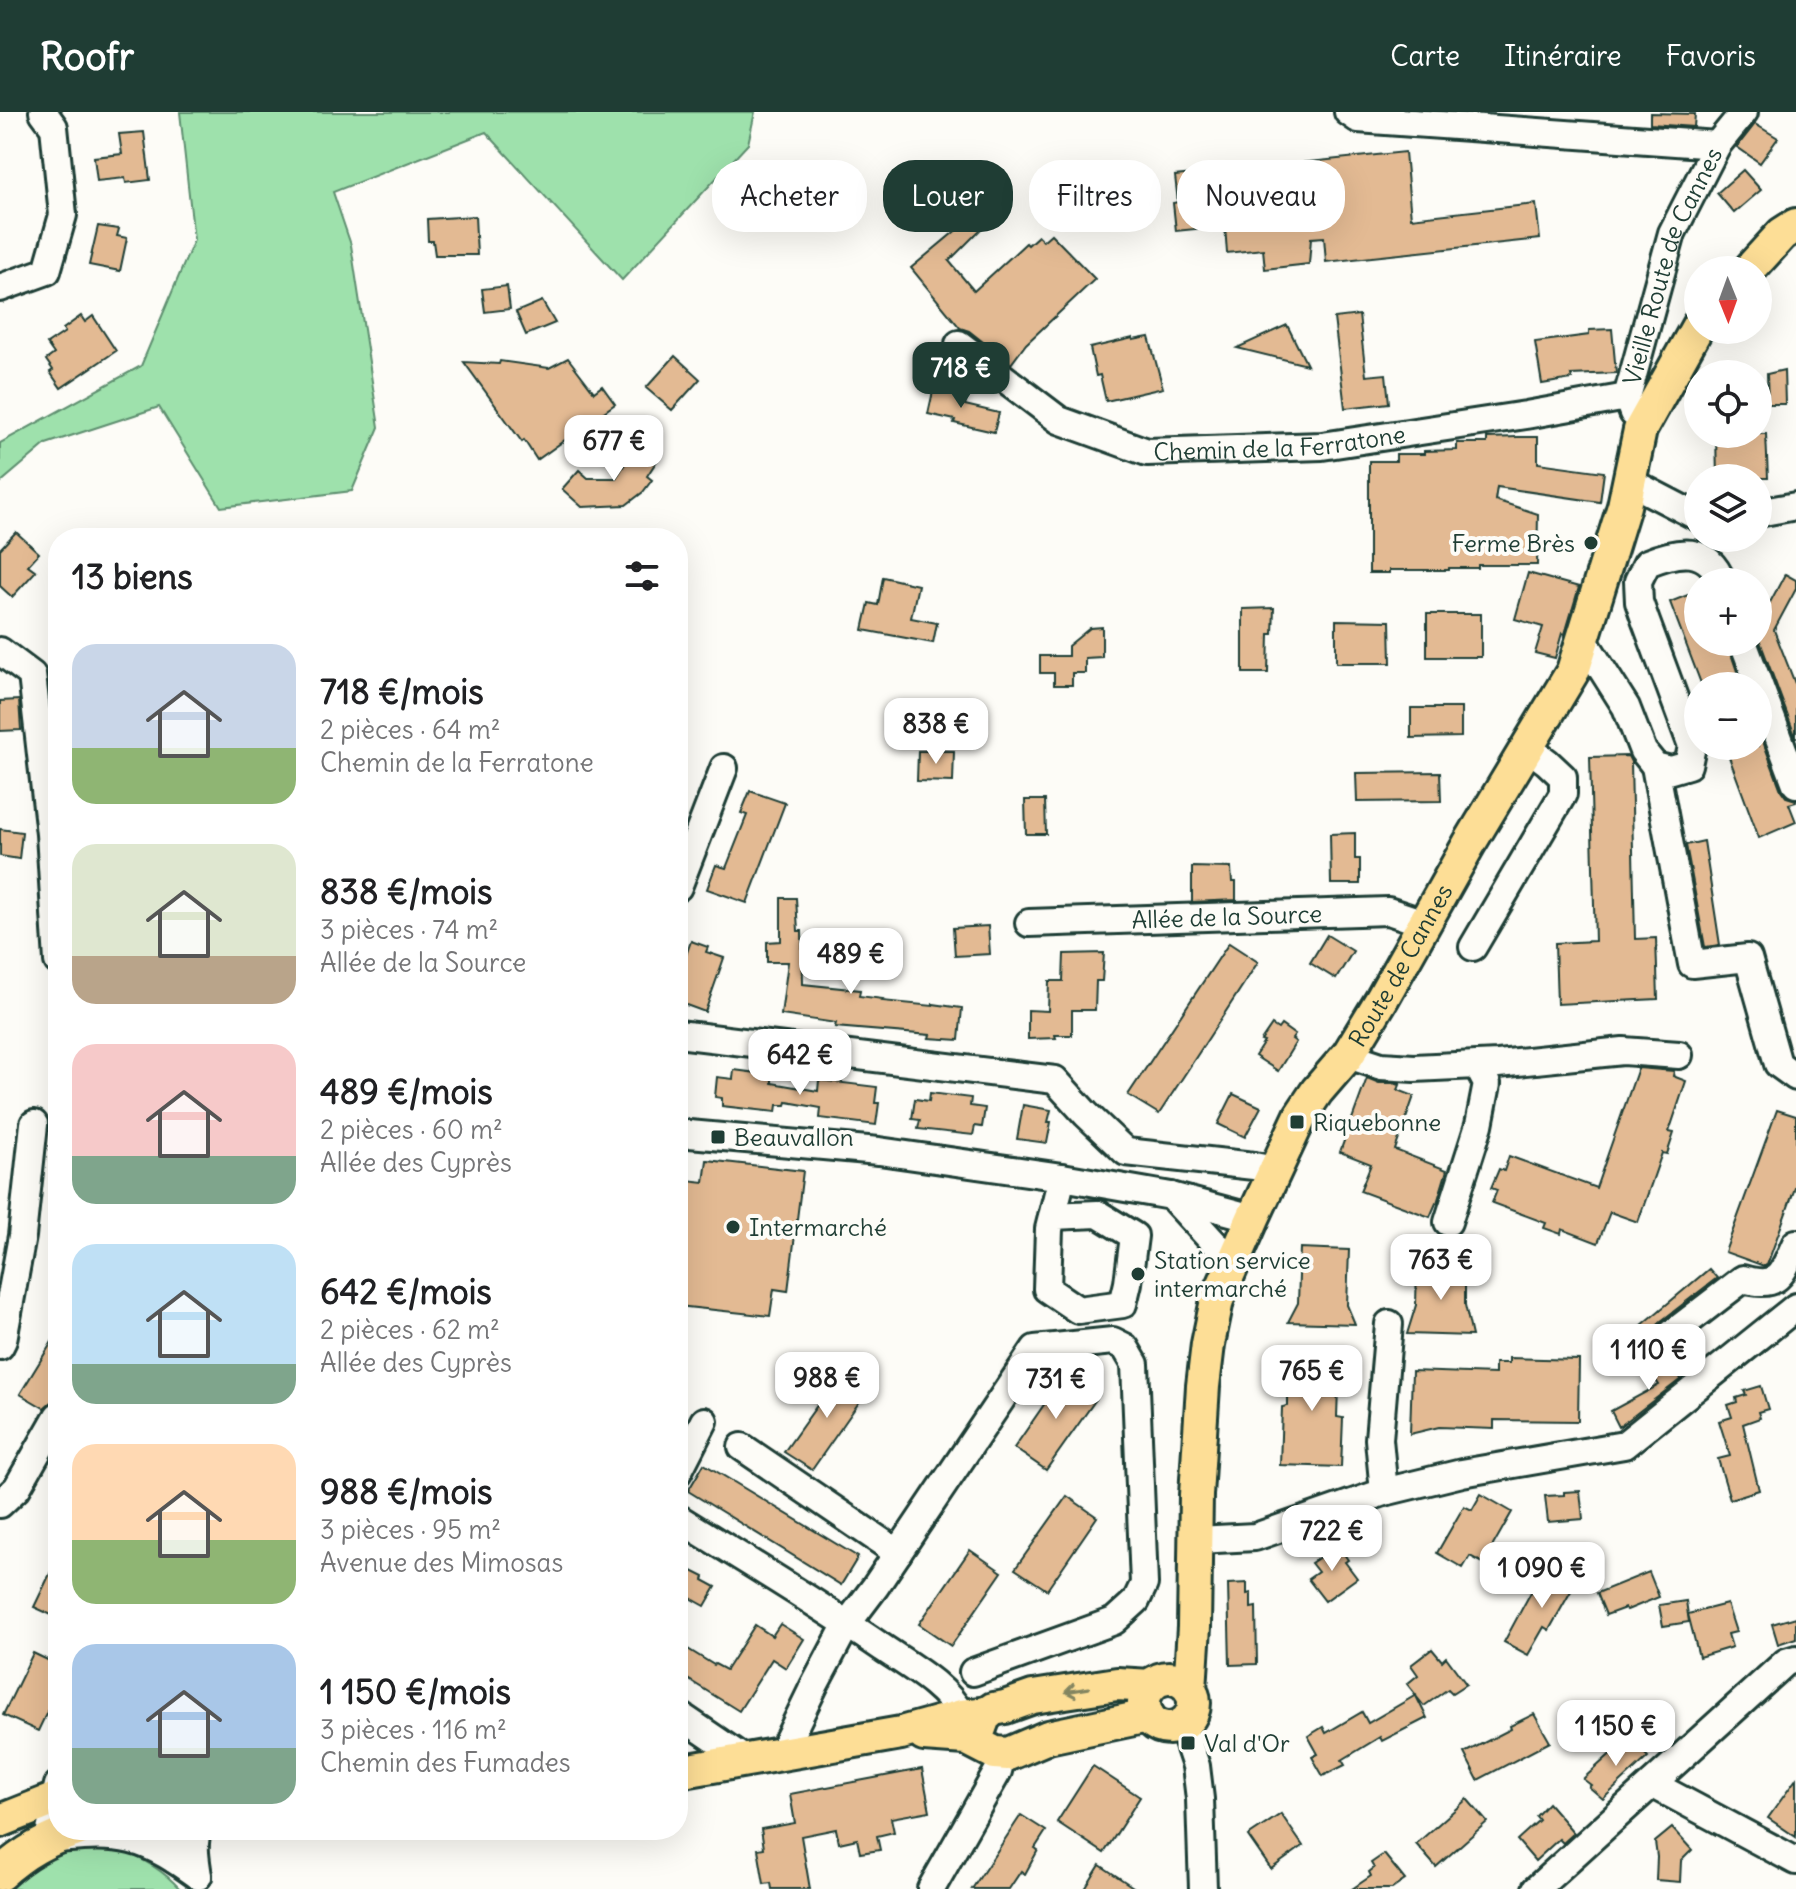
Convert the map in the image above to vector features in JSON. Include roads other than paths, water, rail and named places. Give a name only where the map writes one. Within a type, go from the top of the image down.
[{"type":"main road","points":[[1762,256],[1782,234],[1796,225]]},
{"type":"main road","name":"Route de Cannes","points":[[1163,1692],[1194,1627],[1196,1495],[1208,1344],[1217,1300],[1301,1115],[1348,1055],[1573,671],[1626,496],[1640,430],[1688,344]]},
{"type":"main road","points":[[688,1770],[901,1733],[1033,1697],[1117,1684],[1163,1692]]},
{"type":"main road","points":[[1163,1692],[1159,1726],[1182,1724]]},
{"type":"main road","points":[[901,1733],[966,1738],[1003,1751],[1048,1737],[1163,1692]]},
{"type":"main road","points":[[985,1712],[1013,1709],[1025,1719],[1027,1735],[1024,1743],[1003,1751]]},
{"type":"main road","points":[[0,1824],[48,1813]]},
{"type":"main road","points":[[0,1874],[48,1822]]},
{"type":"street","points":[[0,288],[47,271],[63,215],[54,127],[43,112]]},
{"type":"street","points":[[1348,112],[1358,119],[1717,145]]},
{"type":"street","name":"Vieille Route de Cannes","points":[[1640,430],[1627,397],[1672,233],[1717,145],[1744,112]]},
{"type":"street","name":"Chemin de la Ferratone","points":[[959,344],[1059,420],[1147,452],[1322,446],[1627,397]]},
{"type":"street","points":[[1626,496],[1644,489],[1684,510]]},
{"type":"street","points":[[1772,510],[1796,506]]},
{"type":"street","points":[[1655,766],[1671,770],[1688,765],[1692,746],[1642,612],[1638,581],[1647,563],[1684,553],[1704,556],[1714,568]]},
{"type":"street","points":[[1583,639],[1626,707],[1643,751],[1655,766],[1692,964],[1748,958],[1778,1064],[1796,1077]]},
{"type":"street","points":[[0,651],[32,675],[48,816]]},
{"type":"street","points":[[1748,656],[1796,784]]},
{"type":"street","points":[[1473,947],[1563,794],[1563,777],[1527,747]]},
{"type":"street","points":[[688,861],[724,768]]},
{"type":"street","name":"Allée de la Source","points":[[1029,923],[1388,911],[1424,923]]},
{"type":"street","points":[[688,1035],[1055,1080],[1126,1152],[1275,1170]]},
{"type":"street","points":[[1348,1055],[1381,1066],[1414,1068],[1623,1051],[1679,1055]]},
{"type":"street","points":[[1448,1222],[1479,1125],[1487,1084],[1477,1065]]},
{"type":"street","points":[[0,1346],[22,1236],[34,1124]]},
{"type":"street","points":[[688,1134],[879,1151],[1062,1177],[1171,1196],[1253,1218]]},
{"type":"street","points":[[1052,1216],[1062,1177]]},
{"type":"street","points":[[1171,1196],[1216,1245],[1235,1259]]},
{"type":"street","points":[[1670,1335],[1743,1279],[1770,1282],[1779,1276],[1796,1243]]},
{"type":"street","points":[[1197,1540],[1255,1537],[1384,1492],[1462,1473],[1624,1445],[1796,1307]]},
{"type":"street","points":[[1384,1492],[1379,1439],[1389,1324]]},
{"type":"street","points":[[781,1754],[847,1624],[1035,1349],[1113,1341],[1125,1347],[1135,1364],[1144,1584],[1136,1601],[1114,1621],[973,1672]]},
{"type":"street","points":[[688,1452],[704,1421]]},
{"type":"street","points":[[0,1504],[17,1488],[48,1434]]},
{"type":"street","points":[[742,1447],[898,1553]]},
{"type":"street","points":[[688,1524],[925,1676],[954,1702],[985,1712]]},
{"type":"street","points":[[1536,1889],[1786,1662],[1796,1659]]},
{"type":"street","points":[[688,1721],[747,1761]]},
{"type":"street","points":[[1182,1724],[1196,1766],[1203,1889]]},
{"type":"street","points":[[931,1889],[998,1771],[1003,1751]]},
{"type":"street","points":[[1652,1784],[1796,1861]]},
{"type":"street","points":[[132,1840],[157,1849],[169,1840],[201,1882]]},
{"type":"street","points":[[196,1840],[201,1882]]},
{"type":"place","name":"Ferme Brès","points":[[1591,543]]},
{"type":"place","name":"Riquebonne","points":[[1297,1122]]},
{"type":"place","name":"Beauvallon","points":[[718,1137]]},
{"type":"place","name":"Intermarché","points":[[733,1227]]},
{"type":"place","name":"Station service intermarché","points":[[1138,1274]]},
{"type":"place","name":"Val d'Or","points":[[1188,1743]]}]
